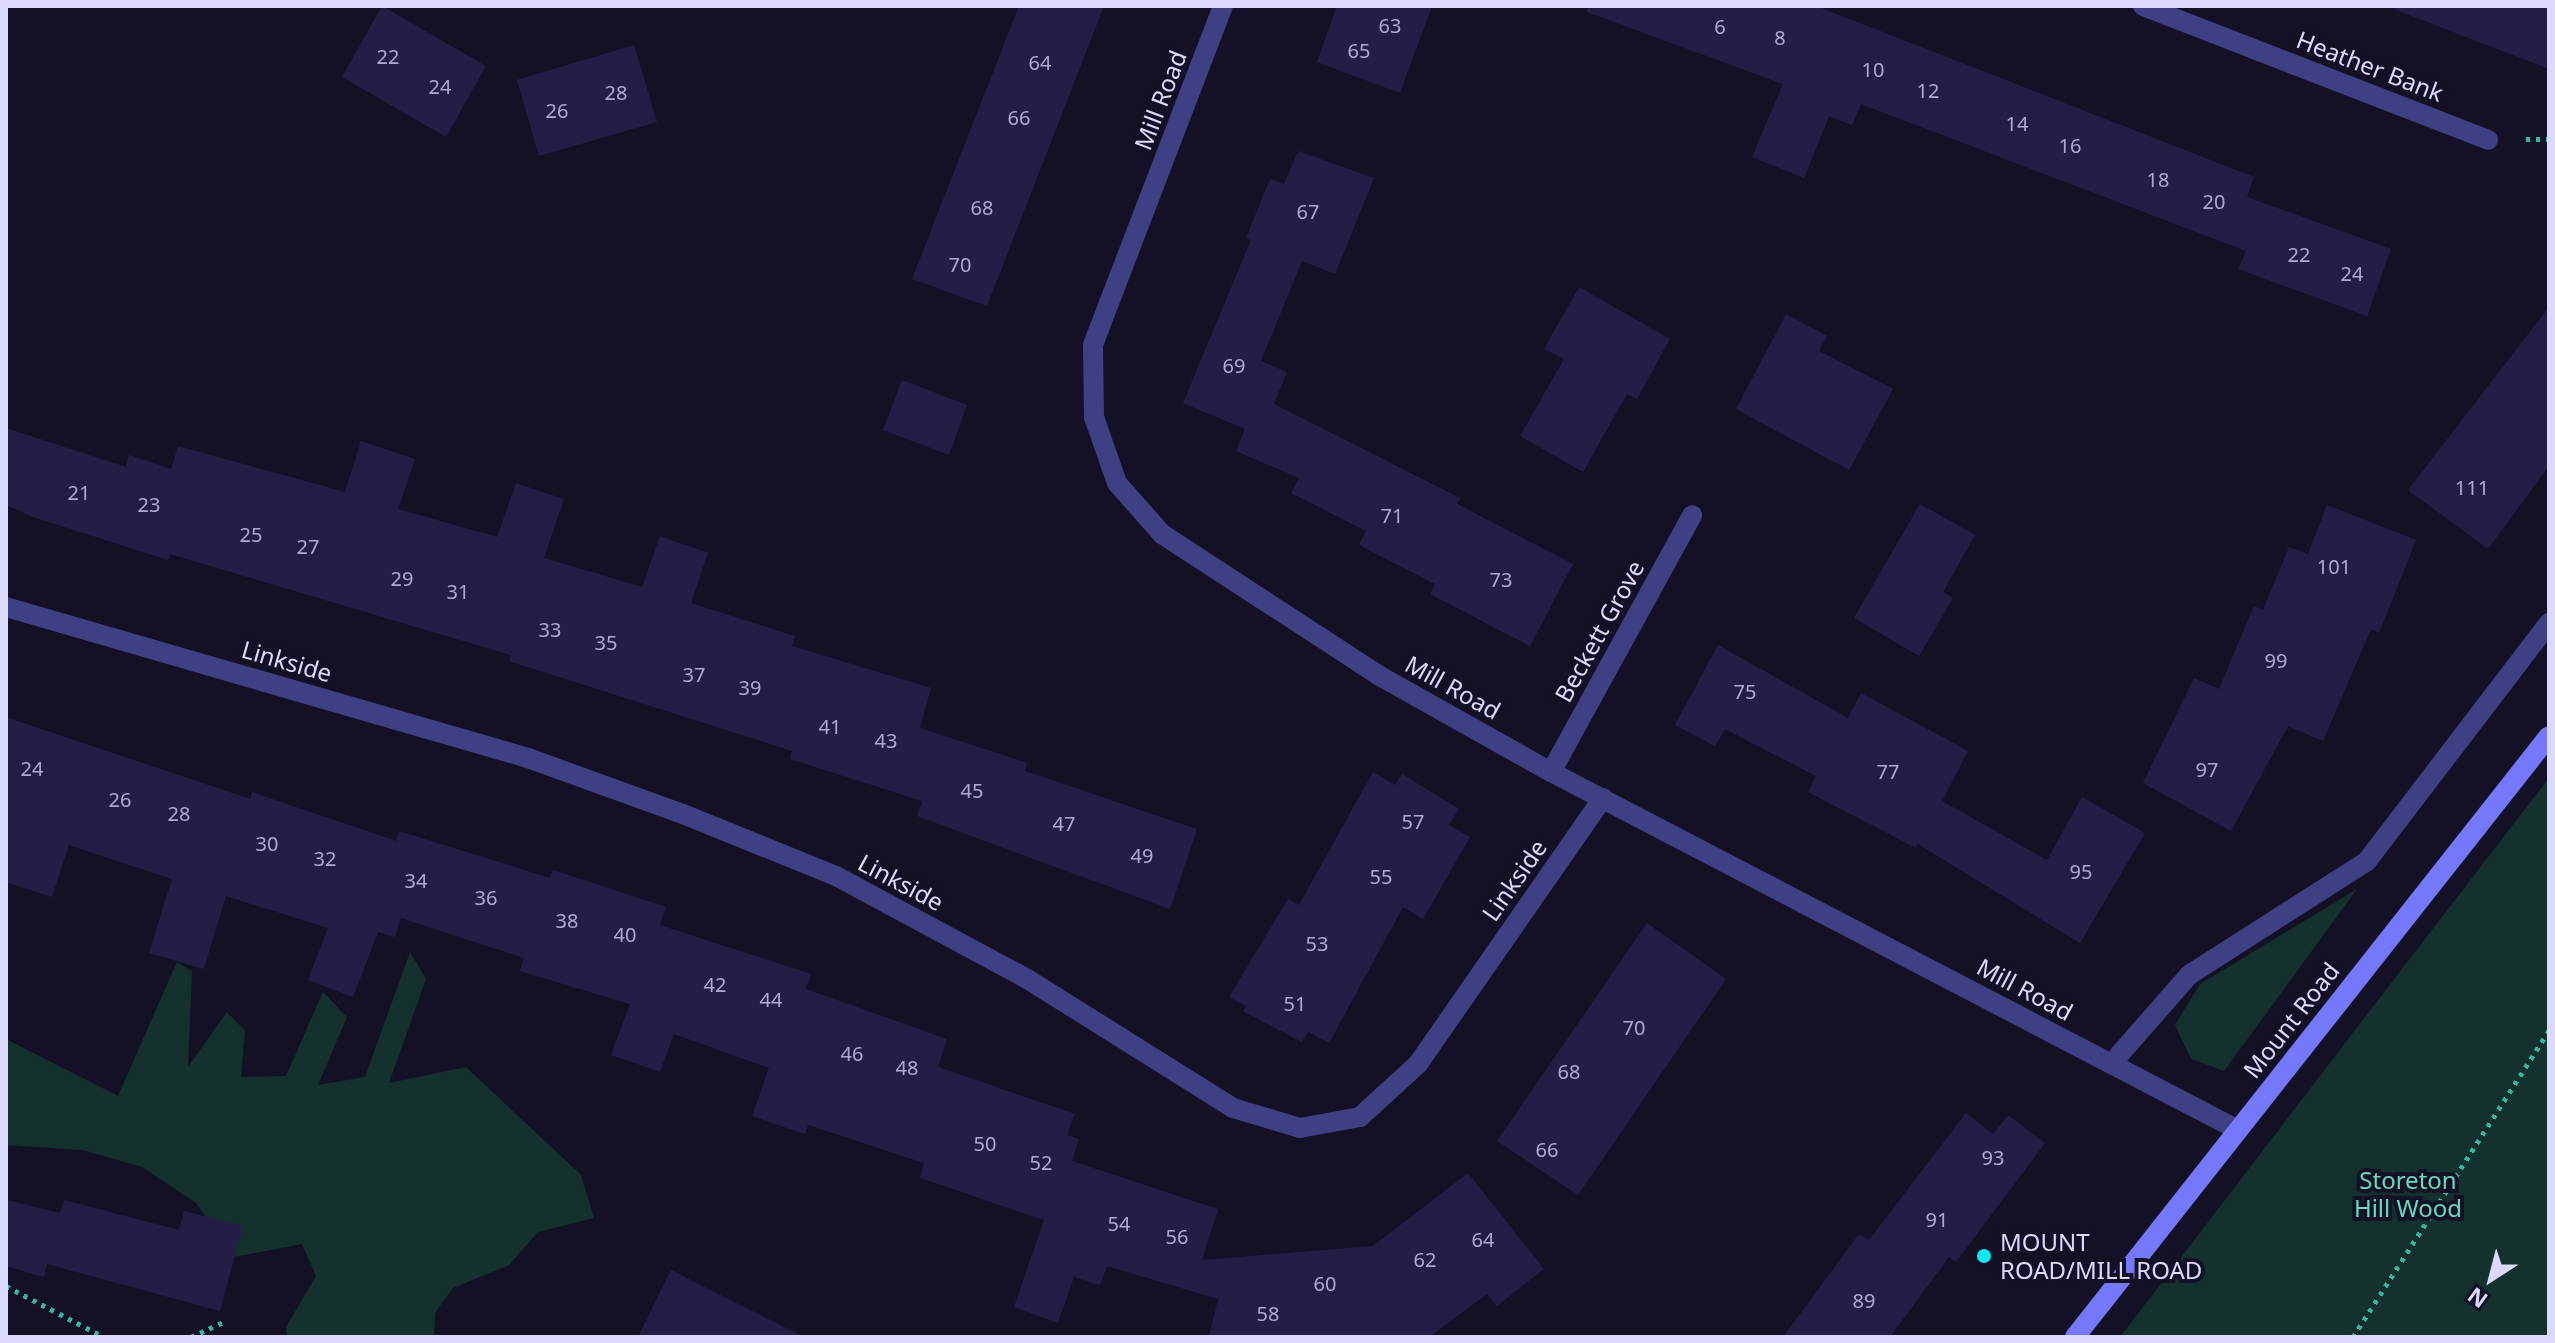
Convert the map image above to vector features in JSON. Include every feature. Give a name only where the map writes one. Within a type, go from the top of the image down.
[{"type":"main road","name":"Mount Road","points":[[2075,1337],[2549,736]]},
{"type":"street","name":"Mill Road","points":[[1223,6],[1093,345],[1094,417],[1117,483],[1173,541],[1378,675],[1551,772],[2238,1130]]},
{"type":"street","name":"Heather Bank","points":[[2143,6],[2488,140]]},
{"type":"street","name":"Beckett Grove","points":[[1551,772],[1692,515]]},
{"type":"street","name":"Linkside","points":[[6,607],[528,758],[683,814],[836,876],[1029,980],[1233,1108],[1300,1128],[1360,1117],[1418,1064],[1603,798]]},
{"type":"street","points":[[2112,1063],[2189,975],[2367,861],[2549,623]]},
{"type":"path","points":[[2353,1337],[2549,1030]]},
{"type":"path","points":[[6,1286],[104,1337]]},
{"type":"path","points":[[191,1337],[225,1321]]},
{"type":"green space","name":"Storeton Hill Wood","points":[[2549,778],[2549,1337],[2120,1337],[2385,991]]},
{"type":"green space","points":[[2357,889],[2224,1071],[2191,1059],[2175,1025],[2200,984]]},
{"type":"green space","points":[[410,952],[426,979],[389,1083],[466,1067],[581,1175],[594,1218],[538,1232],[509,1265],[453,1288],[435,1313],[434,1337],[287,1337],[286,1327],[316,1276],[302,1244],[234,1257],[196,1203],[142,1167],[83,1150],[6,1145],[6,1039],[118,1096],[177,962],[192,971],[188,1067],[227,1012],[245,1031],[241,1077],[286,1076],[323,992],[347,1017],[318,1085],[365,1077]]},
{"type":"building","points":[[382,6],[486,66],[446,137],[342,77]]},
{"type":"building","points":[[1019,6],[1104,6],[987,306],[912,279]]},
{"type":"building","points":[[1337,6],[1432,6],[1400,93],[1317,62]]},
{"type":"building","points":[[1588,6],[1816,6],[2254,177],[2247,197],[2391,249],[2367,316],[2238,269],[2246,251],[1861,104],[1852,125],[1829,116],[1804,178],[1752,157],[1783,84],[1587,12]]},
{"type":"building","points":[[2397,6],[2549,6],[2549,69],[2396,10]]},
{"type":"building","points":[[634,45],[657,122],[539,156],[517,80]]},
{"type":"building","points":[[1298,151],[1374,178],[1335,274],[1302,261],[1261,361],[1287,372],[1274,404],[1460,498],[1457,504],[1573,564],[1530,646],[1430,594],[1435,584],[1359,545],[1366,531],[1291,493],[1299,478],[1236,451],[1245,429],[1183,403],[1251,240],[1246,238],[1270,179],[1284,184]]},
{"type":"building","points":[[1579,287],[1670,339],[1637,399],[1627,394],[1583,472],[1520,436],[1564,359],[1544,349]]},
{"type":"building","points":[[2549,307],[2549,466],[2488,549],[2408,490]]},
{"type":"building","points":[[1786,314],[1827,336],[1819,351],[1893,389],[1849,470],[1736,409]]},
{"type":"building","points":[[902,380],[967,405],[949,455],[883,430]]},
{"type":"building","points":[[6,428],[126,467],[129,455],[171,469],[178,446],[345,492],[361,441],[415,459],[398,509],[497,537],[516,483],[564,499],[544,558],[642,587],[660,536],[708,553],[691,603],[795,636],[792,646],[931,688],[920,728],[1027,763],[1025,771],[1197,829],[1170,909],[917,816],[922,801],[790,759],[792,751],[509,661],[511,655],[170,554],[168,560],[33,517],[6,505]]},
{"type":"building","points":[[1920,504],[1975,535],[1943,592],[1953,598],[1919,656],[1854,618]]},
{"type":"building","points":[[2327,505],[2416,540],[2379,633],[2371,629],[2323,741],[2288,726],[2231,831],[2143,783],[2194,678],[2219,689],[2254,606],[2263,610],[2289,547],[2308,554]]},
{"type":"building","points":[[1718,645],[1848,718],[1861,693],[1968,751],[1942,801],[2047,860],[2082,797],[2145,833],[2080,943],[1918,844],[1916,848],[1808,792],[1816,776],[1725,729],[1715,746],[1675,725]]},
{"type":"building","points":[[6,717],[250,799],[252,792],[396,841],[399,831],[550,878],[553,870],[666,907],[660,925],[811,974],[806,989],[947,1039],[938,1067],[1075,1114],[1067,1135],[1079,1139],[1072,1161],[1218,1209],[1202,1260],[1373,1246],[1468,1173],[1544,1269],[1497,1306],[1487,1294],[1429,1337],[1209,1337],[1218,1299],[1107,1266],[1100,1285],[1074,1277],[1058,1323],[1014,1307],[1044,1220],[920,1178],[924,1163],[808,1125],[805,1134],[752,1116],[769,1068],[674,1034],[660,1072],[611,1055],[630,1004],[520,971],[524,958],[401,918],[395,937],[378,932],[353,997],[308,980],[328,928],[226,896],[204,969],[149,953],[172,879],[69,845],[52,897],[6,882]]},
{"type":"building","points":[[1373,772],[1395,785],[1402,774],[1459,809],[1449,825],[1470,837],[1423,919],[1403,907],[1329,1043],[1308,1032],[1302,1042],[1243,1011],[1246,1006],[1229,997],[1288,899],[1299,905]]},
{"type":"building","points":[[1647,923],[1726,979],[1578,1195],[1497,1141]]},
{"type":"building","points":[[1966,1113],[1993,1134],[2008,1115],[2045,1143],[1956,1262],[1949,1257],[1890,1337],[1783,1337],[1859,1234],[1869,1240]]},
{"type":"building","points":[[6,1200],[60,1213],[64,1200],[179,1230],[184,1211],[243,1226],[220,1311],[47,1264],[44,1277],[6,1266]]},
{"type":"building","points":[[671,1270],[804,1337],[638,1337]]},
{"type":"place","name":"MOUNT ROAD/MILL ROAD","points":[[1984,1256]]}]
